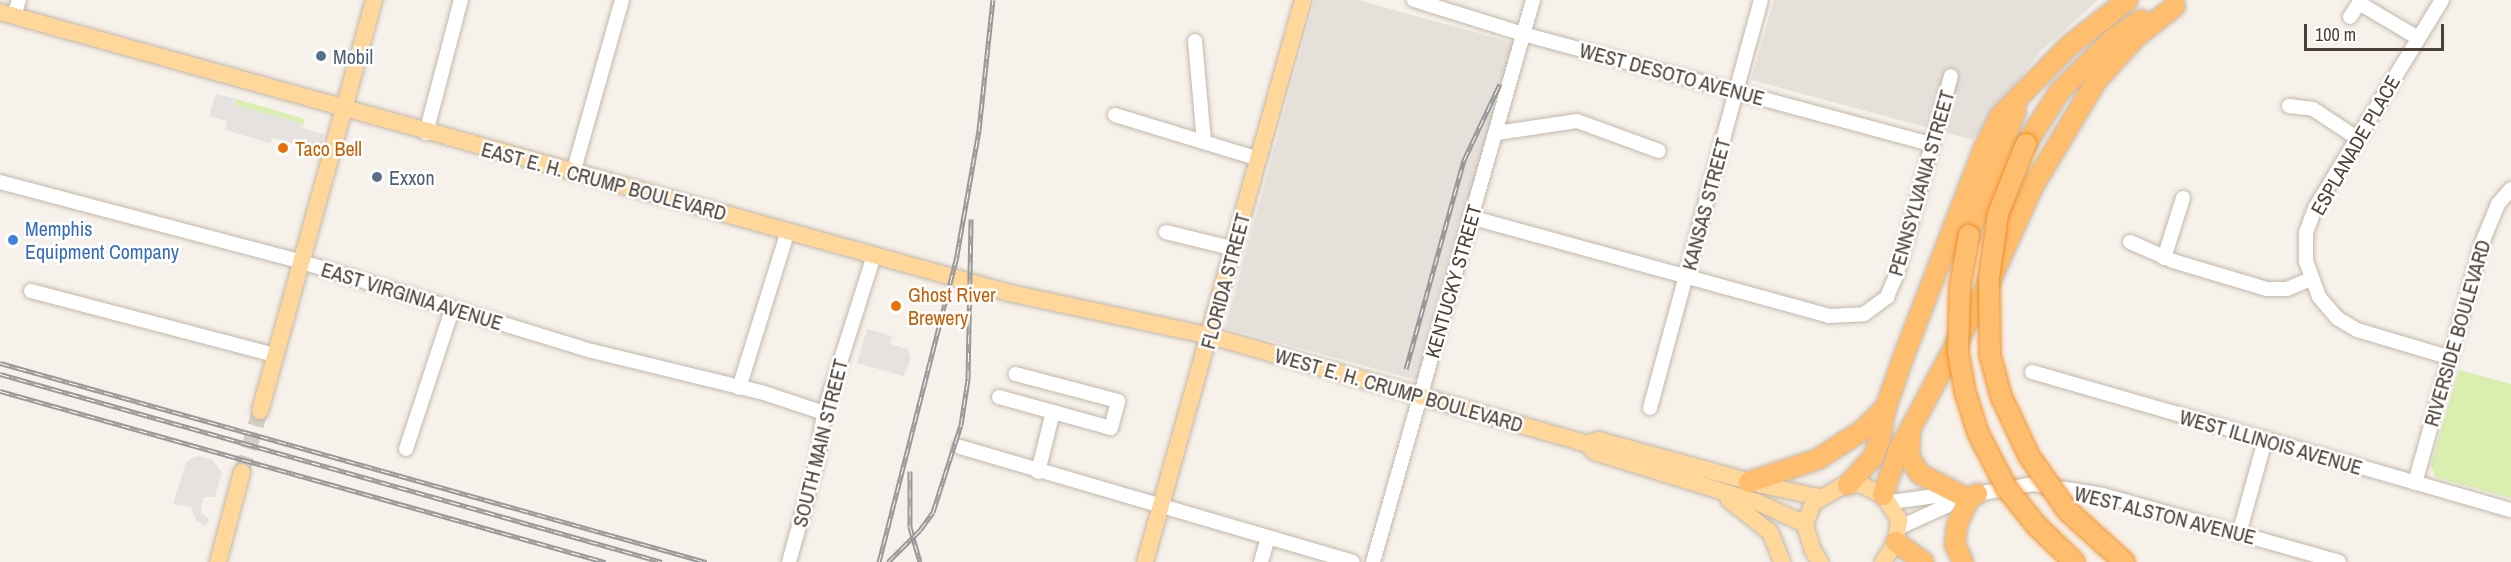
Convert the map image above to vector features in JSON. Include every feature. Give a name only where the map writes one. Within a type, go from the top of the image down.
[{"type":"highway","points":[[1848,485],[1873,457],[1886,407],[1984,148],[2001,115],[2070,45],[2128,0]]},
{"type":"highway","points":[[2124,562],[2068,511],[2030,456],[2001,396],[1990,355],[1989,277],[1998,214],[2026,144],[2060,91],[2115,37],[2149,15],[2179,3]]},
{"type":"highway","points":[[1887,499],[1890,467],[1992,277],[2033,186],[2097,80],[2135,38],[2179,3]]},
{"type":"highway","points":[[2021,96],[1970,235],[1960,286],[1958,352],[1965,392],[1978,433],[2007,489],[2036,525],[2074,562]]},
{"type":"highway","points":[[1749,482],[1818,459],[1863,430],[1886,407]]},
{"type":"highway","points":[[1911,427],[1909,457],[1920,474],[1965,496],[1968,500],[1957,525],[1955,544],[1963,562]]},
{"type":"highway","points":[[1898,535],[1924,562]]},
{"type":"main road","points":[[260,411],[374,0]]},
{"type":"main road","name":"FLORIDA STREET","points":[[1145,562],[1211,336],[1303,0]]},
{"type":"main road","name":"EAST E. H. CRUMP BOULEVARD","points":[[11,9],[426,133],[1010,293],[1211,336]]},
{"type":"main road","name":"WEST E. H. CRUMP BOULEVARD","points":[[1211,336],[1587,444],[1595,452],[1716,491],[1758,502],[1805,524]]},
{"type":"main road","name":"WEST E. H. CRUMP BOULEVARD","points":[[1587,444],[1598,440],[1749,482],[1820,496]]},
{"type":"main road","points":[[218,562],[242,472]]},
{"type":"main road","points":[[1817,560],[1805,524],[1820,496],[1848,485],[1860,484],[1887,499],[1898,535],[1883,562]]},
{"type":"main road","points":[[1716,491],[1770,532],[1782,562]]},
{"type":"street","points":[[426,133],[461,0]]},
{"type":"street","points":[[573,173],[621,0]]},
{"type":"street","name":"WEST DESOTO AVENUE","points":[[1414,0],[1522,34],[1932,144]]},
{"type":"street","name":"KENTUCKY STREET","points":[[1373,562],[1533,0]]},
{"type":"street","name":"KANSAS STREET","points":[[1650,408],[1761,0]]},
{"type":"street","name":"ESPLANADE PLACE","points":[[2442,0],[2314,208],[2309,225],[2306,261],[2319,297],[2337,318],[2357,330],[2448,357]]},
{"type":"street","points":[[2350,17],[2358,3],[2418,38]]},
{"type":"street","points":[[1195,41],[1204,142]]},
{"type":"street","name":"PENNSYLVANIA STREET","points":[[1687,278],[1829,316],[1864,314],[1880,305],[1893,286],[1951,76]]},
{"type":"street","points":[[2289,106],[2313,109],[2357,138]]},
{"type":"street","points":[[1115,115],[1259,159]]},
{"type":"street","points":[[1497,133],[1577,121],[1659,151]]},
{"type":"street","name":"EAST VIRGINIA AVENUE","points":[[0,182],[302,262],[452,310],[824,413]]},
{"type":"street","name":"RIVERSIDE BOULEVARD","points":[[2415,483],[2448,357],[2482,243],[2498,204],[2511,189]]},
{"type":"street","points":[[2164,258],[2183,198]]},
{"type":"street","points":[[1470,217],[1687,278]]},
{"type":"street","points":[[739,388],[788,231]]},
{"type":"street","points":[[1166,232],[1235,249]]},
{"type":"street","points":[[2130,242],[2164,258],[2267,289],[2287,289],[2312,279]]},
{"type":"street","name":"SOUTH MAIN STREET","points":[[789,562],[817,461],[824,413],[874,255]]},
{"type":"street","points":[[32,291],[275,355]]},
{"type":"street","points":[[406,449],[452,310]]},
{"type":"street","name":"WEST ILLINOIS AVENUE","points":[[2032,372],[2511,510]]},
{"type":"street","points":[[999,397],[1111,428],[1118,401],[1015,374]]},
{"type":"street","points":[[1038,472],[1053,412]]},
{"type":"street","points":[[2239,534],[2265,440]]},
{"type":"street","points":[[960,447],[1161,508],[1353,562]]},
{"type":"street","name":"WEST ALSTON AVENUE","points":[[1887,499],[1943,495],[1965,496],[2033,484],[2103,495],[2339,562]]},
{"type":"street","name":"WEST ALSTON AVENUE","points":[[1898,535],[1965,496]]},
{"type":"street","points":[[1261,562],[1268,538]]},
{"type":"shaded area","points":[[1315,0],[1358,0],[1514,43],[1421,381],[1225,328]]},
{"type":"shaded area","points":[[1774,0],[2098,0],[2041,51],[1973,140],[1751,80]]},
{"type":"shaded area","points":[[216,94],[236,99],[235,105],[301,123],[300,127],[324,135],[322,143],[312,154],[300,151],[300,145],[272,138],[270,143],[225,130],[227,121],[209,116]]},
{"type":"shaded area","points":[[867,329],[892,336],[890,344],[907,349],[911,357],[904,376],[857,363]]},
{"type":"shaded area","points":[[197,456],[213,460],[222,473],[215,497],[204,497],[201,506],[201,513],[209,518],[206,527],[196,520],[191,507],[173,504],[186,462]]},
{"type":"green space","points":[[236,99],[305,119],[302,128],[301,124],[235,105]]},
{"type":"green space","points":[[2459,370],[2511,384],[2511,498],[2435,477],[2431,465]]},
{"type":"tunnel","points":[[242,472],[260,411]]},
{"type":"railway","points":[[879,562],[957,255],[979,130],[993,0]]},
{"type":"railway","points":[[1406,369],[1464,160],[1500,84]]},
{"type":"railway","points":[[888,562],[920,530],[933,512],[961,425],[968,379],[971,219]]},
{"type":"railway","points":[[0,363],[706,562]]},
{"type":"railway","points":[[0,374],[662,562]]},
{"type":"railway","points":[[0,391],[605,562]]},
{"type":"railway","points":[[910,471],[910,527],[920,562]]},
{"type":"place","name":"Mobil","points":[[321,56]]},
{"type":"place","name":"Taco Bell","points":[[283,148]]},
{"type":"place","name":"Exxon","points":[[377,177]]},
{"type":"place","name":"Memphis Equipment Company","points":[[13,240]]},
{"type":"place","name":"Ghost River Brewery","points":[[896,306]]}]
